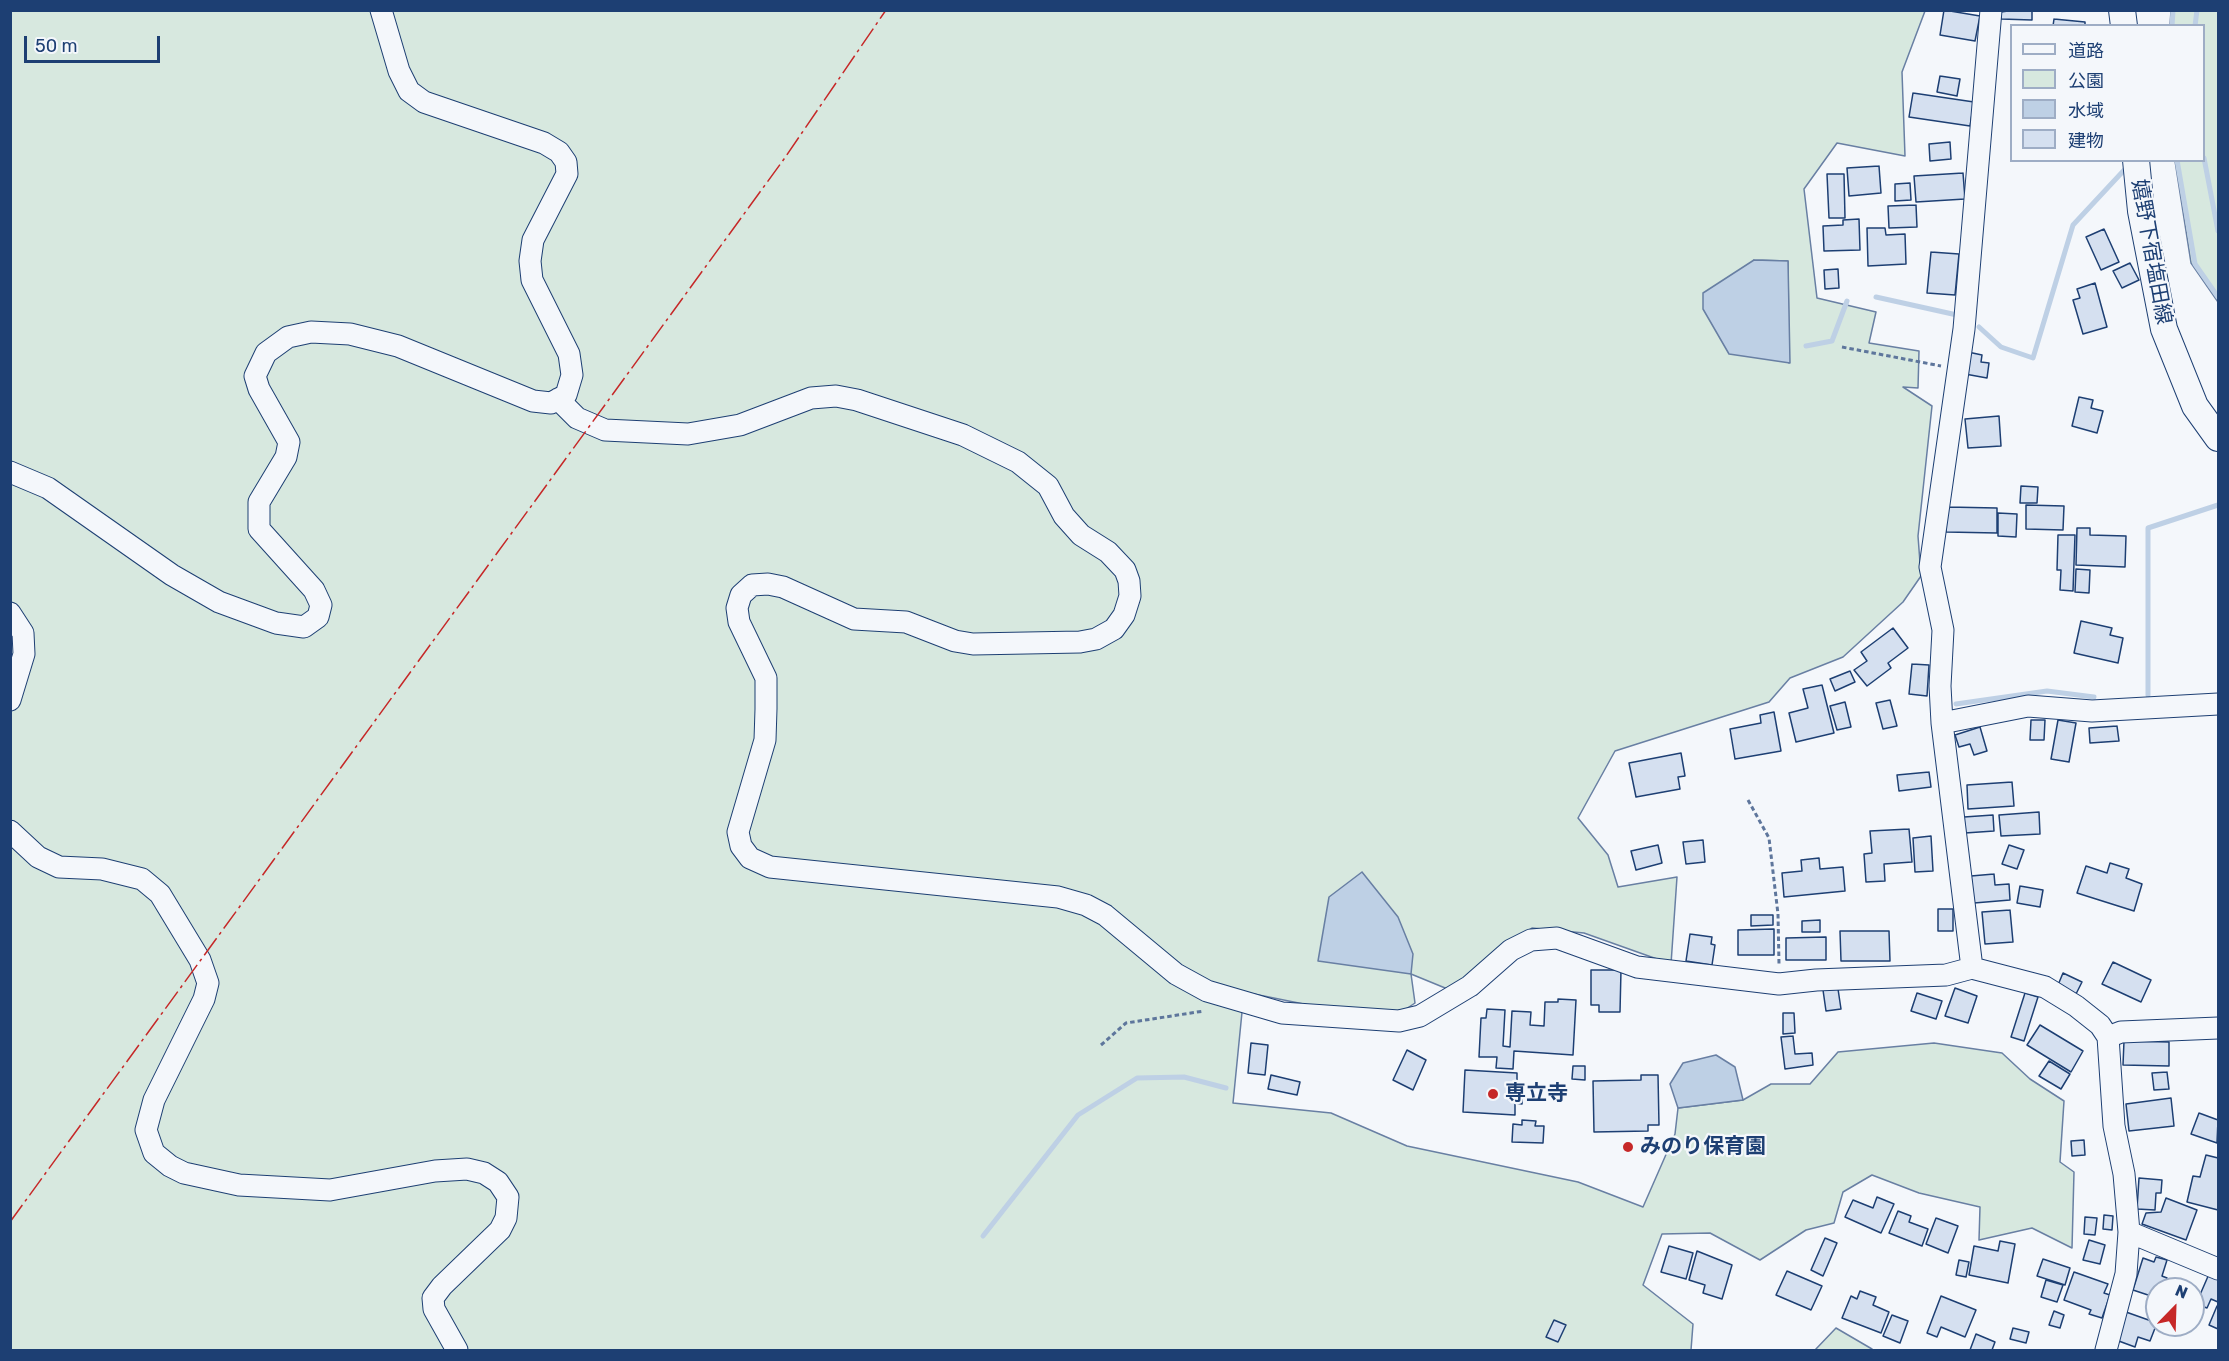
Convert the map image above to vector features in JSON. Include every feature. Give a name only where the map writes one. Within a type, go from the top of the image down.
[{"type":"main road","name":"嬉野下宿塩田線","points":[[2136,162],[2141,212],[2164,329],[2195,406],[2218,438]]},
{"type":"street","points":[[10,472],[48,488],[172,575],[219,602],[276,623],[304,627],[318,617],[321,605],[314,590],[259,529],[259,502],[286,457],[289,442],[259,389],[255,376],[266,353],[288,337],[311,332],[350,334],[398,346],[533,401],[551,403],[566,395],[572,375],[569,354],[532,280],[530,261],[533,240],[567,174],[566,162],[559,152],[544,143],[424,102],[409,91],[399,71],[381,10]]},
{"type":"street","points":[[1972,968],[1942,723],[1940,686],[1943,630],[1930,567],[1958,369],[1971,249],[1991,10]]},
{"type":"street","points":[[558,399],[577,418],[605,430],[688,434],[740,425],[811,398],[836,396],[857,400],[963,435],[1018,462],[1048,486],[1064,516],[1081,535],[1108,552],[1127,575],[1131,596],[1119,622],[1114,629],[1096,639],[1080,642],[973,644],[955,641],[906,621],[854,619],[783,587],[768,584],[752,585],[741,595],[737,608],[739,622],[766,678],[766,709],[765,740],[738,832],[741,846],[750,858],[770,867],[1058,897],[1086,905],[1105,915],[1176,974],[1207,991],[1282,1013],[1399,1021],[1420,1016],[1470,986],[1510,950],[1531,940],[1557,938],[1637,967],[1779,984],[1816,980],[1946,975],[1972,968],[2046,987],[2100,1025],[2108,1037],[2114,1126],[2124,1174],[2129,1232],[2126,1274],[2106,1350]]},
{"type":"street","points":[[10,614],[23,633],[24,654],[10,700]]},
{"type":"street","points":[[1942,723],[2028,706],[2092,711],[2218,704]]},
{"type":"street","points":[[10,831],[38,857],[59,867],[102,869],[142,879],[160,894],[201,960],[208,983],[204,999],[154,1100],[146,1130],[154,1153],[170,1166],[184,1173],[239,1185],[330,1190],[435,1171],[467,1169],[484,1173],[498,1182],[508,1197],[506,1218],[500,1230],[442,1286],[433,1298],[434,1309],[457,1350]]},
{"type":"street","points":[[2108,1037],[2121,1032],[2218,1028]]},
{"type":"street","points":[[2129,1232],[2218,1269]]},
{"type":"path","points":[[1842,347],[1958,369]]},
{"type":"path","points":[[1748,801],[1769,838],[1778,914],[1779,984]]},
{"type":"path","points":[[1101,1045],[1126,1023],[1215,1009]]},
{"type":"green space","points":[[10,11],[1925,11],[1902,72],[1905,156],[1837,143],[1804,189],[1817,298],[1876,312],[1869,343],[1919,351],[1918,388],[1903,387],[1932,406],[1918,536],[1921,576],[1903,602],[1843,657],[1790,678],[1769,702],[1615,751],[1578,818],[1608,855],[1618,887],[1677,877],[1671,964],[1584,933],[1532,928],[1450,990],[1411,974],[1415,1003],[1388,1021],[1244,992],[1233,1103],[1331,1113],[1407,1146],[1578,1182],[1643,1207],[1675,1134],[1678,1108],[1743,1100],[1771,1084],[1810,1084],[1838,1052],[1934,1043],[2002,1053],[2030,1079],[2064,1101],[2060,1162],[2074,1172],[2072,1248],[2032,1228],[1979,1240],[1980,1207],[1919,1193],[1872,1175],[1843,1192],[1834,1223],[1806,1230],[1760,1260],[1710,1233],[1662,1234],[1643,1285],[1693,1324],[1691,1350],[11,1350]],"holes":[[[1754,260],[1788,261],[1789,363]]]},
{"type":"green space","points":[[2171,11],[2218,11],[2218,302],[2191,263],[2175,162],[2205,162],[2205,24],[2170,24]]},
{"type":"green space","points":[[1836,1328],[1872,1349],[1872,1350],[1815,1350]]},
{"type":"water","points":[[1754,260],[1788,261],[1790,363],[1729,354],[1703,309],[1703,293]]},
{"type":"water","points":[[1362,872],[1398,917],[1413,954],[1411,974],[1318,961],[1329,897]]},
{"type":"water","points":[[1716,1055],[1735,1067],[1743,1100],[1678,1108],[1670,1084],[1683,1063]]},
{"type":"building","points":[[1944,10],[1980,16],[1975,41],[1940,35]]},
{"type":"building","points":[[2032,10],[2032,20],[2001,19],[2001,12]]},
{"type":"building","points":[[2054,19],[2085,22],[2085,24],[2053,24]]},
{"type":"building","points":[[1940,76],[1960,79],[1957,96],[1937,92]]},
{"type":"building","points":[[1913,93],[1974,102],[1970,126],[1909,117]]},
{"type":"building","points":[[1950,142],[1951,159],[1930,161],[1929,144]]},
{"type":"building","points":[[1879,166],[1881,193],[1849,196],[1847,168]]},
{"type":"building","points":[[1963,173],[1965,199],[1916,202],[1914,176]]},
{"type":"building","points":[[1827,174],[1844,174],[1845,218],[1829,218]]},
{"type":"building","points":[[1910,183],[1911,200],[1895,201],[1895,184]]},
{"type":"building","points":[[1916,205],[1917,227],[1889,228],[1888,206]]},
{"type":"building","points":[[1859,219],[1860,250],[1824,251],[1823,226],[1843,225],[1843,220]]},
{"type":"building","points":[[1867,228],[1885,228],[1886,235],[1905,234],[1906,264],[1868,266]]},
{"type":"building","points":[[2104,229],[2119,262],[2101,270],[2086,237]]},
{"type":"building","points":[[1931,252],[1959,254],[1955,295],[1927,293]]},
{"type":"building","points":[[2130,263],[2139,280],[2122,288],[2113,271]]},
{"type":"building","points":[[1838,269],[1839,288],[1825,289],[1824,270]]},
{"type":"building","points":[[2095,283],[2107,327],[2083,334],[2073,300],[2080,298],[2077,289]]},
{"type":"building","points":[[1968,352],[1982,355],[1981,362],[1989,363],[1987,378],[1965,374]]},
{"type":"building","points":[[2079,397],[2093,400],[2091,408],[2103,411],[2097,433],[2072,426]]},
{"type":"building","points":[[1999,416],[2001,446],[1968,448],[1965,419]]},
{"type":"building","points":[[2021,486],[2038,487],[2037,503],[2020,503]]},
{"type":"building","points":[[2026,505],[2064,506],[2063,530],[2026,529]]},
{"type":"building","points":[[1947,507],[1997,508],[1997,533],[1946,532]]},
{"type":"building","points":[[1998,513],[2017,514],[2016,537],[1998,536]]},
{"type":"building","points":[[2077,528],[2090,528],[2090,535],[2126,536],[2125,567],[2076,565]]},
{"type":"building","points":[[2058,535],[2075,535],[2073,591],[2060,590],[2061,570],[2057,570]]},
{"type":"building","points":[[2076,569],[2090,570],[2089,593],[2075,592]]},
{"type":"building","points":[[2081,621],[2112,628],[2110,635],[2123,638],[2118,663],[2074,653]]},
{"type":"building","points":[[1893,628],[1908,648],[1888,663],[1891,668],[1867,686],[1854,670],[1867,661],[1861,652]]},
{"type":"building","points":[[1912,664],[1929,665],[1927,696],[1909,694]]},
{"type":"building","points":[[1850,671],[1855,682],[1835,691],[1830,679]]},
{"type":"building","points":[[1822,685],[1834,733],[1796,742],[1789,713],[1808,708],[1803,689]]},
{"type":"building","points":[[1890,700],[1897,726],[1883,729],[1876,703]]},
{"type":"building","points":[[1845,702],[1851,727],[1837,730],[1830,706]]},
{"type":"building","points":[[1774,712],[1781,751],[1735,759],[1730,729],[1761,723],[1760,715]]},
{"type":"building","points":[[2031,720],[2045,720],[2044,740],[2030,740]]},
{"type":"building","points":[[2058,720],[2076,723],[2069,762],[2051,759]]},
{"type":"building","points":[[2117,726],[2119,741],[2090,743],[2089,728]]},
{"type":"building","points":[[1980,727],[1987,751],[1974,755],[1970,744],[1959,747],[1955,735]]},
{"type":"building","points":[[1681,753],[1685,776],[1678,777],[1680,789],[1636,797],[1629,763]]},
{"type":"building","points":[[1929,772],[1931,787],[1899,791],[1897,775]]},
{"type":"building","points":[[2012,782],[2014,806],[1968,809],[1967,785]]},
{"type":"building","points":[[2039,812],[2040,834],[2001,836],[1999,815]]},
{"type":"building","points":[[1993,815],[1994,831],[1965,833],[1964,817]]},
{"type":"building","points":[[1909,829],[1912,862],[1884,864],[1885,881],[1866,882],[1864,854],[1872,853],[1870,831]]},
{"type":"building","points":[[1931,836],[1933,871],[1915,872],[1913,838]]},
{"type":"building","points":[[1703,840],[1705,862],[1686,864],[1683,842]]},
{"type":"building","points":[[1658,845],[1662,863],[1636,870],[1631,851]]},
{"type":"building","points":[[2009,845],[2024,850],[2017,869],[2002,864]]},
{"type":"building","points":[[1819,858],[1820,869],[1843,867],[1845,891],[1784,897],[1782,873],[1802,871],[1801,860]]},
{"type":"building","points":[[2110,863],[2129,869],[2126,878],[2142,884],[2134,911],[2077,893],[2086,866],[2107,873]]},
{"type":"building","points":[[1994,874],[1995,885],[2009,884],[2010,900],[1974,903],[1971,876]]},
{"type":"building","points":[[2020,886],[2043,890],[2040,907],[2017,903]]},
{"type":"building","points":[[1938,909],[1953,909],[1953,931],[1938,931]]},
{"type":"building","points":[[2010,910],[2013,942],[1985,944],[1982,912]]},
{"type":"building","points":[[1751,915],[1773,915],[1773,925],[1751,926]]},
{"type":"building","points":[[1820,920],[1820,932],[1802,932],[1802,921]]},
{"type":"building","points":[[1774,929],[1774,955],[1738,955],[1738,930]]},
{"type":"building","points":[[1840,931],[1889,931],[1890,961],[1841,961]]},
{"type":"building","points":[[1690,934],[1712,937],[1711,944],[1715,945],[1712,965],[1686,961]]},
{"type":"building","points":[[1826,937],[1826,960],[1786,960],[1786,938]]},
{"type":"building","points":[[2113,962],[2151,980],[2141,1002],[2102,984]]},
{"type":"building","points":[[1591,970],[1621,970],[1620,1012],[1599,1012],[1599,1005],[1591,1005]]},
{"type":"building","points":[[2063,973],[2082,982],[2076,994],[2058,985]]},
{"type":"building","points":[[1955,988],[1977,996],[1968,1023],[1945,1016]]},
{"type":"building","points":[[1838,989],[1841,1009],[1826,1011],[1823,990]]},
{"type":"building","points":[[1917,993],[1942,1001],[1936,1019],[1911,1011]]},
{"type":"building","points":[[2025,993],[2038,997],[2024,1041],[2011,1037]]},
{"type":"building","points":[[1558,999],[1576,1000],[1573,1055],[1514,1051],[1513,1069],[1496,1068],[1497,1057],[1479,1057],[1481,1018],[1486,1018],[1487,1009],[1505,1010],[1503,1046],[1510,1047],[1512,1011],[1531,1012],[1530,1025],[1544,1026],[1545,1002],[1558,1002]]},
{"type":"building","points":[[1783,1013],[1794,1013],[1795,1033],[1783,1034]]},
{"type":"building","points":[[2040,1025],[2083,1051],[2071,1072],[2027,1045]]},
{"type":"building","points":[[1793,1036],[1795,1054],[1812,1053],[1813,1065],[1785,1069],[1781,1037]]},
{"type":"building","points":[[2124,1041],[2169,1042],[2169,1066],[2123,1065]]},
{"type":"building","points":[[1251,1043],[1268,1045],[1265,1075],[1248,1073]]},
{"type":"building","points":[[1407,1050],[1426,1060],[1413,1090],[1393,1080]]},
{"type":"building","points":[[2049,1061],[2070,1074],[2061,1089],[2039,1076]]},
{"type":"building","points":[[1573,1066],[1585,1066],[1585,1080],[1572,1079]]},
{"type":"building","name":"専立寺","points":[[1465,1070],[1517,1073],[1517,1084],[1523,1085],[1522,1104],[1515,1103],[1515,1115],[1463,1112]]},
{"type":"building","points":[[2167,1072],[2169,1089],[2154,1090],[2152,1073]]},
{"type":"building","points":[[1271,1075],[1300,1082],[1297,1095],[1268,1089]]},
{"type":"building","points":[[1641,1075],[1658,1075],[1659,1125],[1648,1125],[1648,1131],[1594,1132],[1593,1081],[1641,1080]]},
{"type":"building","points":[[2171,1098],[2174,1126],[2129,1131],[2126,1104]]},
{"type":"building","points":[[2199,1113],[2218,1120],[2217,1143],[2191,1134]]},
{"type":"building","points":[[1522,1120],[1536,1121],[1535,1126],[1544,1126],[1543,1143],[1512,1142],[1513,1124],[1522,1125]]},
{"type":"building","points":[[2084,1140],[2085,1155],[2072,1156],[2071,1141]]},
{"type":"building","points":[[2206,1155],[2218,1158],[2218,1210],[2187,1202],[2193,1176],[2200,1177]]},
{"type":"building","points":[[2139,1178],[2162,1180],[2161,1193],[2156,1193],[2155,1210],[2137,1209]]},
{"type":"building","points":[[1877,1197],[1894,1204],[1881,1233],[1845,1217],[1853,1200],[1873,1208]]},
{"type":"building","points":[[2166,1198],[2197,1210],[2186,1240],[2142,1224],[2146,1213],[2161,1212]]},
{"type":"building","points":[[1898,1211],[1911,1216],[1909,1222],[1928,1229],[1922,1246],[1889,1233]]},
{"type":"building","points":[[2104,1215],[2113,1216],[2112,1230],[2103,1229]]},
{"type":"building","points":[[2085,1217],[2097,1218],[2095,1235],[2084,1234]]},
{"type":"building","points":[[1936,1218],[1958,1226],[1948,1253],[1926,1244]]},
{"type":"building","points":[[1825,1238],[1837,1243],[1823,1276],[1811,1270]]},
{"type":"building","points":[[2089,1240],[2105,1245],[2100,1264],[2083,1260]]},
{"type":"building","points":[[2000,1241],[2015,1244],[2008,1283],[1969,1275],[1974,1246],[1998,1251]]},
{"type":"building","points":[[1669,1246],[1693,1253],[1686,1279],[1661,1272]]},
{"type":"building","points":[[1697,1251],[1732,1265],[1722,1299],[1703,1293],[1705,1285],[1689,1280]]},
{"type":"building","points":[[2156,1257],[2167,1260],[2162,1276],[2164,1277],[2145,1277],[2145,1294],[2133,1290],[2143,1258],[2154,1262]]},
{"type":"building","points":[[2043,1259],[2070,1268],[2065,1285],[2037,1276]]},
{"type":"building","points":[[1959,1260],[1969,1262],[1966,1277],[1956,1275]]},
{"type":"building","points":[[1787,1271],[1822,1286],[1811,1310],[1776,1295]]},
{"type":"building","points":[[2074,1272],[2108,1284],[2104,1293],[2110,1295],[2102,1318],[2089,1314],[2091,1310],[2064,1300]]},
{"type":"building","points":[[2209,1274],[2218,1279],[2218,1302],[2211,1299],[2207,1308],[2205,1307],[2205,1283]]},
{"type":"building","points":[[2046,1280],[2063,1285],[2057,1302],[2041,1297]]},
{"type":"building","points":[[1860,1291],[1876,1297],[1873,1305],[1889,1312],[1881,1333],[1842,1318],[1851,1296],[1857,1299]]},
{"type":"building","points":[[1941,1296],[1976,1310],[1965,1337],[1941,1327],[1937,1337],[1927,1333]]},
{"type":"building","points":[[2218,1307],[2218,1329],[2209,1325]]},
{"type":"building","points":[[2054,1311],[2064,1315],[2060,1328],[2049,1325]]},
{"type":"building","points":[[2126,1312],[2145,1319],[2145,1337],[2152,1337],[2150,1341],[2138,1337],[2135,1347],[2116,1340]]},
{"type":"building","points":[[1892,1315],[1908,1321],[1900,1343],[1883,1336]]},
{"type":"building","points":[[1554,1320],[1566,1325],[1558,1342],[1546,1337]]},
{"type":"building","points":[[2013,1328],[2029,1332],[2026,1343],[2010,1339]]},
{"type":"building","points":[[1976,1334],[1995,1342],[1992,1350],[1970,1350]]},
{"type":"waterway","points":[[2172,24],[2173,10]]},
{"type":"waterway","points":[[2195,24],[2197,10]]},
{"type":"waterway","points":[[2177,162],[2195,264],[2218,297]]},
{"type":"waterway","points":[[2205,162],[2218,231]]},
{"type":"waterway","points":[[1979,327],[2001,347],[2033,358],[2073,225],[2127,167]]},
{"type":"waterway","points":[[1876,297],[1957,315]]},
{"type":"waterway","points":[[1806,346],[1832,341],[1847,301]]},
{"type":"waterway","points":[[2148,695],[2148,528],[2218,505]]},
{"type":"waterway","points":[[1956,704],[2047,691],[2094,697]]},
{"type":"waterway","points":[[983,1236],[1078,1115],[1137,1078],[1184,1077],[1226,1088]]},
{"type":"power","points":[[10,1222],[784,159],[886,10]]},
{"type":"place","name":"専立寺","points":[[1493,1094]]},
{"type":"place","name":"みのり保育園","points":[[1628,1147]]}]
